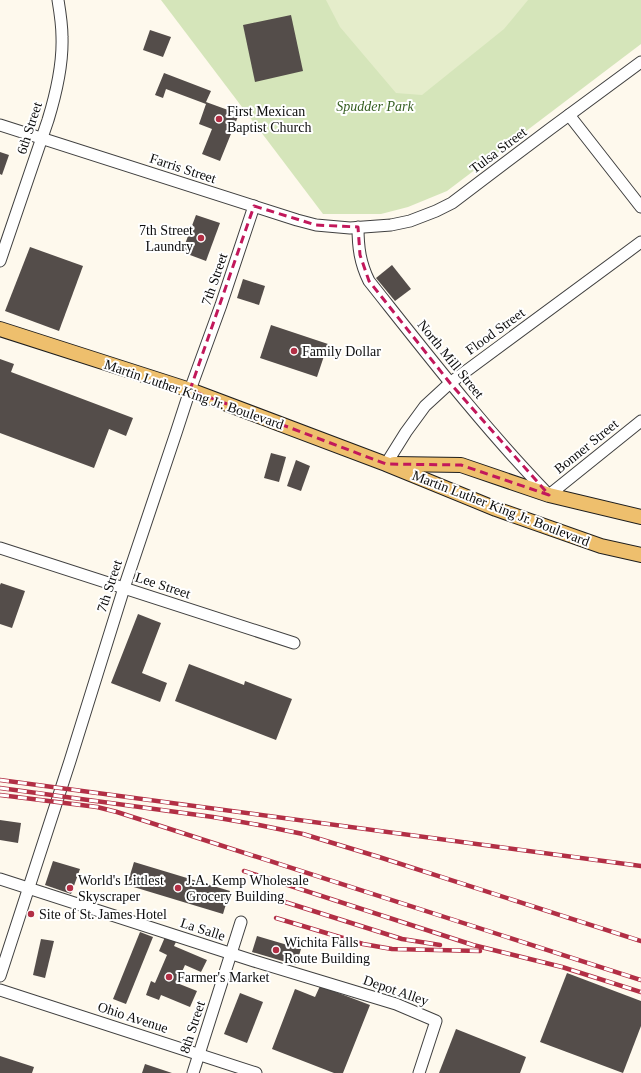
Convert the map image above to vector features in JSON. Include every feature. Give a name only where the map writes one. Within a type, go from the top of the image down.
[{"type":"main road","name":"Martin Luther King Jr. Boulevard","points":[[0,329],[190,390],[386,464],[496,509],[601,546],[641,555]]},
{"type":"main road","name":"Martin Luther King Jr. Boulevard","points":[[386,464],[461,465],[549,495],[641,517]]},
{"type":"street","name":"6th Street","points":[[0,261],[53,102],[60,68],[62,38],[58,0]]},
{"type":"street","name":"Tulsa Street","points":[[358,227],[391,225],[410,221],[452,203],[641,62]]},
{"type":"street","points":[[569,115],[641,207]]},
{"type":"street","name":"Farris Street","points":[[0,125],[297,220],[316,225],[350,228],[358,227]]},
{"type":"street","name":"7th Street","points":[[0,976],[124,588],[190,390],[254,206]]},
{"type":"street","name":"North Mill Street","points":[[358,227],[358,244],[360,255],[364,273],[369,281],[450,383],[521,467],[549,495]]},
{"type":"street","name":"Flood Street","points":[[386,464],[406,432],[425,406],[450,383],[641,242]]},
{"type":"street","name":"Bonner Street","points":[[549,495],[641,421]]},
{"type":"street","name":"Lee Street","points":[[0,548],[294,643]]},
{"type":"street","name":"La Salle","points":[[0,879],[232,954]]},
{"type":"street","name":"8th Street","points":[[193,1073],[241,922]]},
{"type":"street","name":"Depot Alley","points":[[232,954],[396,1004],[436,1021],[419,1073]]},
{"type":"street","name":"Ohio Avenue","points":[[0,990],[256,1073]]},
{"type":"highlighted area","points":[[254,206],[316,225],[358,227],[360,255],[369,281],[450,383],[549,495],[461,465],[386,464],[190,390]]},
{"type":"green space","name":"Spudder Park","points":[[161,0],[641,0],[641,44],[447,191],[408,207],[381,214],[323,214]]},
{"type":"green space","points":[[326,0],[528,0],[504,29],[422,95],[396,93],[340,27]]},
{"type":"building","points":[[291,15],[303,71],[255,82],[243,25]]},
{"type":"building","points":[[150,30],[171,37],[163,57],[143,50]]},
{"type":"building","name":"First Mexican Baptist Church","points":[[164,73],[211,91],[206,102],[239,114],[220,161],[202,154],[212,129],[199,124],[206,104],[166,89],[163,98],[155,95]]},
{"type":"building","points":[[0,152],[9,155],[2,175],[0,174]]},
{"type":"building","name":"7th Street Laundry","points":[[196,215],[220,223],[206,261],[182,252]]},
{"type":"building","points":[[30,247],[83,266],[59,331],[5,311]]},
{"type":"building","points":[[392,265],[411,289],[395,301],[376,278]]},
{"type":"building","points":[[243,279],[265,286],[259,305],[237,298]]},
{"type":"building","name":"Family Dollar","points":[[271,325],[328,344],[317,377],[260,358]]},
{"type":"building","points":[[0,359],[14,364],[11,372],[133,418],[126,436],[109,429],[94,468],[0,433]]},
{"type":"building","points":[[271,453],[286,457],[279,482],[264,478]]},
{"type":"building","points":[[296,460],[310,466],[301,491],[287,486]]},
{"type":"building","points":[[1,583],[25,591],[12,628],[0,624]]},
{"type":"building","points":[[138,614],[161,623],[142,673],[167,683],[160,702],[111,683]]},
{"type":"building","points":[[189,664],[244,685],[245,681],[292,699],[276,740],[175,701]]},
{"type":"building","points":[[0,820],[21,823],[18,843],[0,840]]},
{"type":"building","points":[[53,861],[80,869],[71,894],[45,885]]},
{"type":"building","name":"J.A. Kemp Wholesale Grocery Building","points":[[134,862],[230,891],[223,914],[127,885]]},
{"type":"building","points":[[140,932],[153,937],[126,1004],[113,999]]},
{"type":"building","name":"Wichita Falls Route Building","points":[[257,936],[301,949],[296,965],[252,952]]},
{"type":"building","name":"Farmer's Market","points":[[165,937],[176,942],[174,946],[207,960],[201,972],[185,965],[177,983],[197,991],[190,1007],[161,995],[159,1000],[146,995],[151,981],[155,983],[167,955],[159,951]]},
{"type":"building","points":[[41,939],[54,941],[45,978],[33,975]]},
{"type":"building","points":[[567,973],[641,1001],[641,1026],[623,1073],[540,1042]]},
{"type":"building","points":[[320,986],[370,1005],[343,1073],[334,1073],[272,1049],[295,989],[315,997]]},
{"type":"building","points":[[240,993],[263,1002],[247,1043],[224,1034]]},
{"type":"building","points":[[456,1029],[526,1057],[520,1073],[439,1073]]},
{"type":"building","points":[[0,1056],[34,1067],[32,1073],[0,1073]]},
{"type":"building","points":[[145,1064],[172,1073],[142,1073]]},
{"type":"railway","points":[[0,780],[641,866]]},
{"type":"railway","points":[[0,788],[213,817],[303,834],[641,941]]},
{"type":"railway","points":[[0,795],[97,807],[117,812],[641,980]]},
{"type":"railway","points":[[244,871],[473,945],[562,967],[641,992]]},
{"type":"railway","points":[[269,897],[402,939],[440,945]]},
{"type":"railway","points":[[276,918],[363,944],[392,949],[480,951]]},
{"type":"place","name":"First Mexican Baptist Church","points":[[219,119]]},
{"type":"place","name":"7th Street Laundry","points":[[201,238]]},
{"type":"place","name":"Family Dollar","points":[[294,351]]},
{"type":"place","name":"World's Littlest Skyscraper","points":[[70,888]]},
{"type":"place","name":"J.A. Kemp Wholesale Grocery Building","points":[[178,888]]},
{"type":"place","name":"Site of St. James Hotel","points":[[31,914]]},
{"type":"place","name":"Wichita Falls Route Building","points":[[276,950]]},
{"type":"place","name":"Farmer's Market","points":[[169,977]]}]
